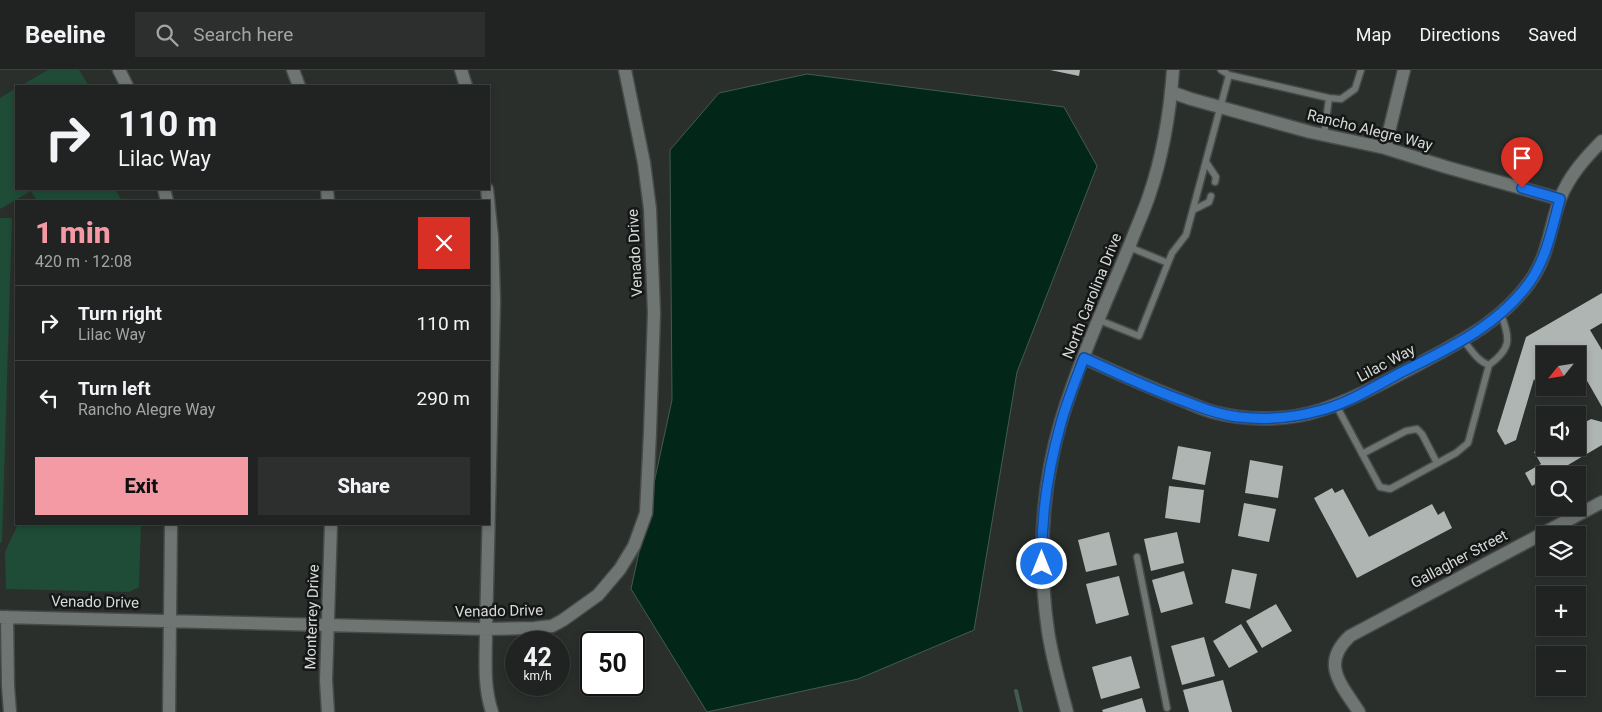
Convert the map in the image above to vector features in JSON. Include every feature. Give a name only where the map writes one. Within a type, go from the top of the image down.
[{"type":"street","points":[[119,70],[126,85]]},
{"type":"street","points":[[293,70],[299,85]]},
{"type":"street","points":[[461,70],[466,85]]},
{"type":"street","name":"Venado Drive","points":[[4,617],[486,629],[534,628],[552,626],[598,595],[620,569],[634,546],[646,513],[654,313],[650,209],[644,163],[625,70]]},
{"type":"street","name":"North Carolina Drive","points":[[1066,712],[1048,633],[1043,592],[1042,542],[1050,465],[1061,421],[1084,358],[1149,197],[1166,132],[1172,70]]},
{"type":"street","points":[[1385,148],[1404,70]]},
{"type":"street","name":"Rancho Alegre Way","points":[[1171,92],[1324,135],[1385,148],[1560,199]]},
{"type":"street","name":"Lilac Way","points":[[1084,358],[1163,393],[1212,412],[1238,417],[1264,419],[1294,416],[1319,411],[1356,397],[1463,340],[1501,314],[1514,302],[1540,265],[1545,254],[1560,199],[1571,178],[1584,160],[1602,141]]},
{"type":"street","points":[[490,218],[494,301],[490,465]]},
{"type":"street","name":"Gallagher Street","points":[[1359,712],[1338,677],[1335,668],[1337,651],[1340,645],[1350,636],[1602,502]]},
{"type":"street","points":[[169,712],[171,525]]},
{"type":"street","name":"Monterrey Drive","points":[[328,712],[326,680],[330,525]]},
{"type":"street","points":[[489,525],[486,679],[488,699],[492,712]]},
{"type":"street","points":[[4,617],[10,712]]},
{"type":"lane","points":[[1221,70],[1229,75],[1329,98],[1341,99],[1355,89],[1361,70]]},
{"type":"lane","points":[[1099,320],[1140,336],[1172,253],[1186,235],[1229,75]]},
{"type":"lane","points":[[1324,135],[1329,98]]},
{"type":"lane","points":[[1206,162],[1216,177],[1215,182]]},
{"type":"lane","points":[[1193,210],[1209,202],[1211,196]]},
{"type":"lane","points":[[1128,247],[1168,263]]},
{"type":"lane","points":[[1336,405],[1380,487],[1384,489],[1390,489],[1456,453],[1468,443],[1489,365],[1500,357],[1506,348],[1507,335],[1501,314]]},
{"type":"lane","points":[[1463,340],[1477,358],[1489,365]]},
{"type":"lane","points":[[1362,454],[1406,431],[1417,430],[1422,434],[1437,463]]},
{"type":"lane","points":[[1137,557],[1167,708]]},
{"type":"shaded area","points":[[48,70],[79,70],[88,85],[22,85]]},
{"type":"shaded area","points":[[807,74],[1064,107],[1097,166],[1017,372],[974,630],[858,679],[707,712],[631,589],[672,400],[670,150],[719,93]]},
{"type":"shaded area","points":[[15,89],[15,190],[116,190],[121,200],[36,200],[31,191],[0,209],[0,98]]},
{"type":"shaded area","points":[[0,218],[12,218],[2,542],[0,543]]},
{"type":"shaded area","points":[[18,525],[141,525],[139,587],[129,592],[6,589],[5,552]]},
{"type":"building","points":[[1050,70],[1080,70],[1079,76]]},
{"type":"building","points":[[1602,293],[1602,323],[1590,330],[1602,350],[1602,407],[1586,379],[1586,346],[1536,346],[1536,382],[1534,379],[1516,440],[1505,445],[1497,431],[1526,337]]},
{"type":"building","points":[[1591,419],[1602,422],[1602,445],[1586,454],[1586,422]]},
{"type":"building","points":[[1178,446],[1211,452],[1205,485],[1172,479]]},
{"type":"building","points":[[1536,456],[1583,456],[1566,466],[1537,466],[1541,464]]},
{"type":"building","points":[[1250,460],[1283,466],[1278,498],[1245,493]]},
{"type":"building","points":[[1536,467],[1536,484],[1532,486],[1525,473]]},
{"type":"building","points":[[1169,486],[1204,490],[1200,523],[1165,518]]},
{"type":"building","points":[[1332,488],[1335,493],[1343,489],[1369,537],[1432,504],[1438,515],[1444,511],[1452,528],[1357,578],[1314,498]]},
{"type":"building","points":[[1244,503],[1276,509],[1269,542],[1238,536]]},
{"type":"building","points":[[1109,532],[1117,565],[1086,572],[1078,540]]},
{"type":"building","points":[[1177,532],[1184,563],[1151,571],[1144,539]]},
{"type":"building","points":[[1232,569],[1257,574],[1250,609],[1225,603]]},
{"type":"building","points":[[1184,571],[1193,604],[1161,613],[1152,580]]},
{"type":"building","points":[[1119,576],[1129,615],[1096,624],[1086,584]]},
{"type":"building","points":[[1276,604],[1292,631],[1262,648],[1246,621]]},
{"type":"building","points":[[1241,624],[1258,652],[1229,668],[1213,641]]},
{"type":"building","points":[[1204,637],[1215,676],[1182,685],[1171,646]]},
{"type":"building","points":[[1131,656],[1140,688],[1101,699],[1092,667]]},
{"type":"building","points":[[1223,680],[1232,712],[1189,712],[1183,690]]},
{"type":"building","points":[[1142,698],[1146,712],[1103,712],[1102,710]]},
{"type":"waterway","points":[[1016,691],[1021,712]]},
{"type":"route","points":[[1042,564],[1044,510],[1050,465],[1061,421],[1084,358],[1163,393],[1212,412],[1238,417],[1264,419],[1294,416],[1319,411],[1344,402],[1463,340],[1496,318],[1514,302],[1540,265],[1545,254],[1560,199],[1522,188]]}]
